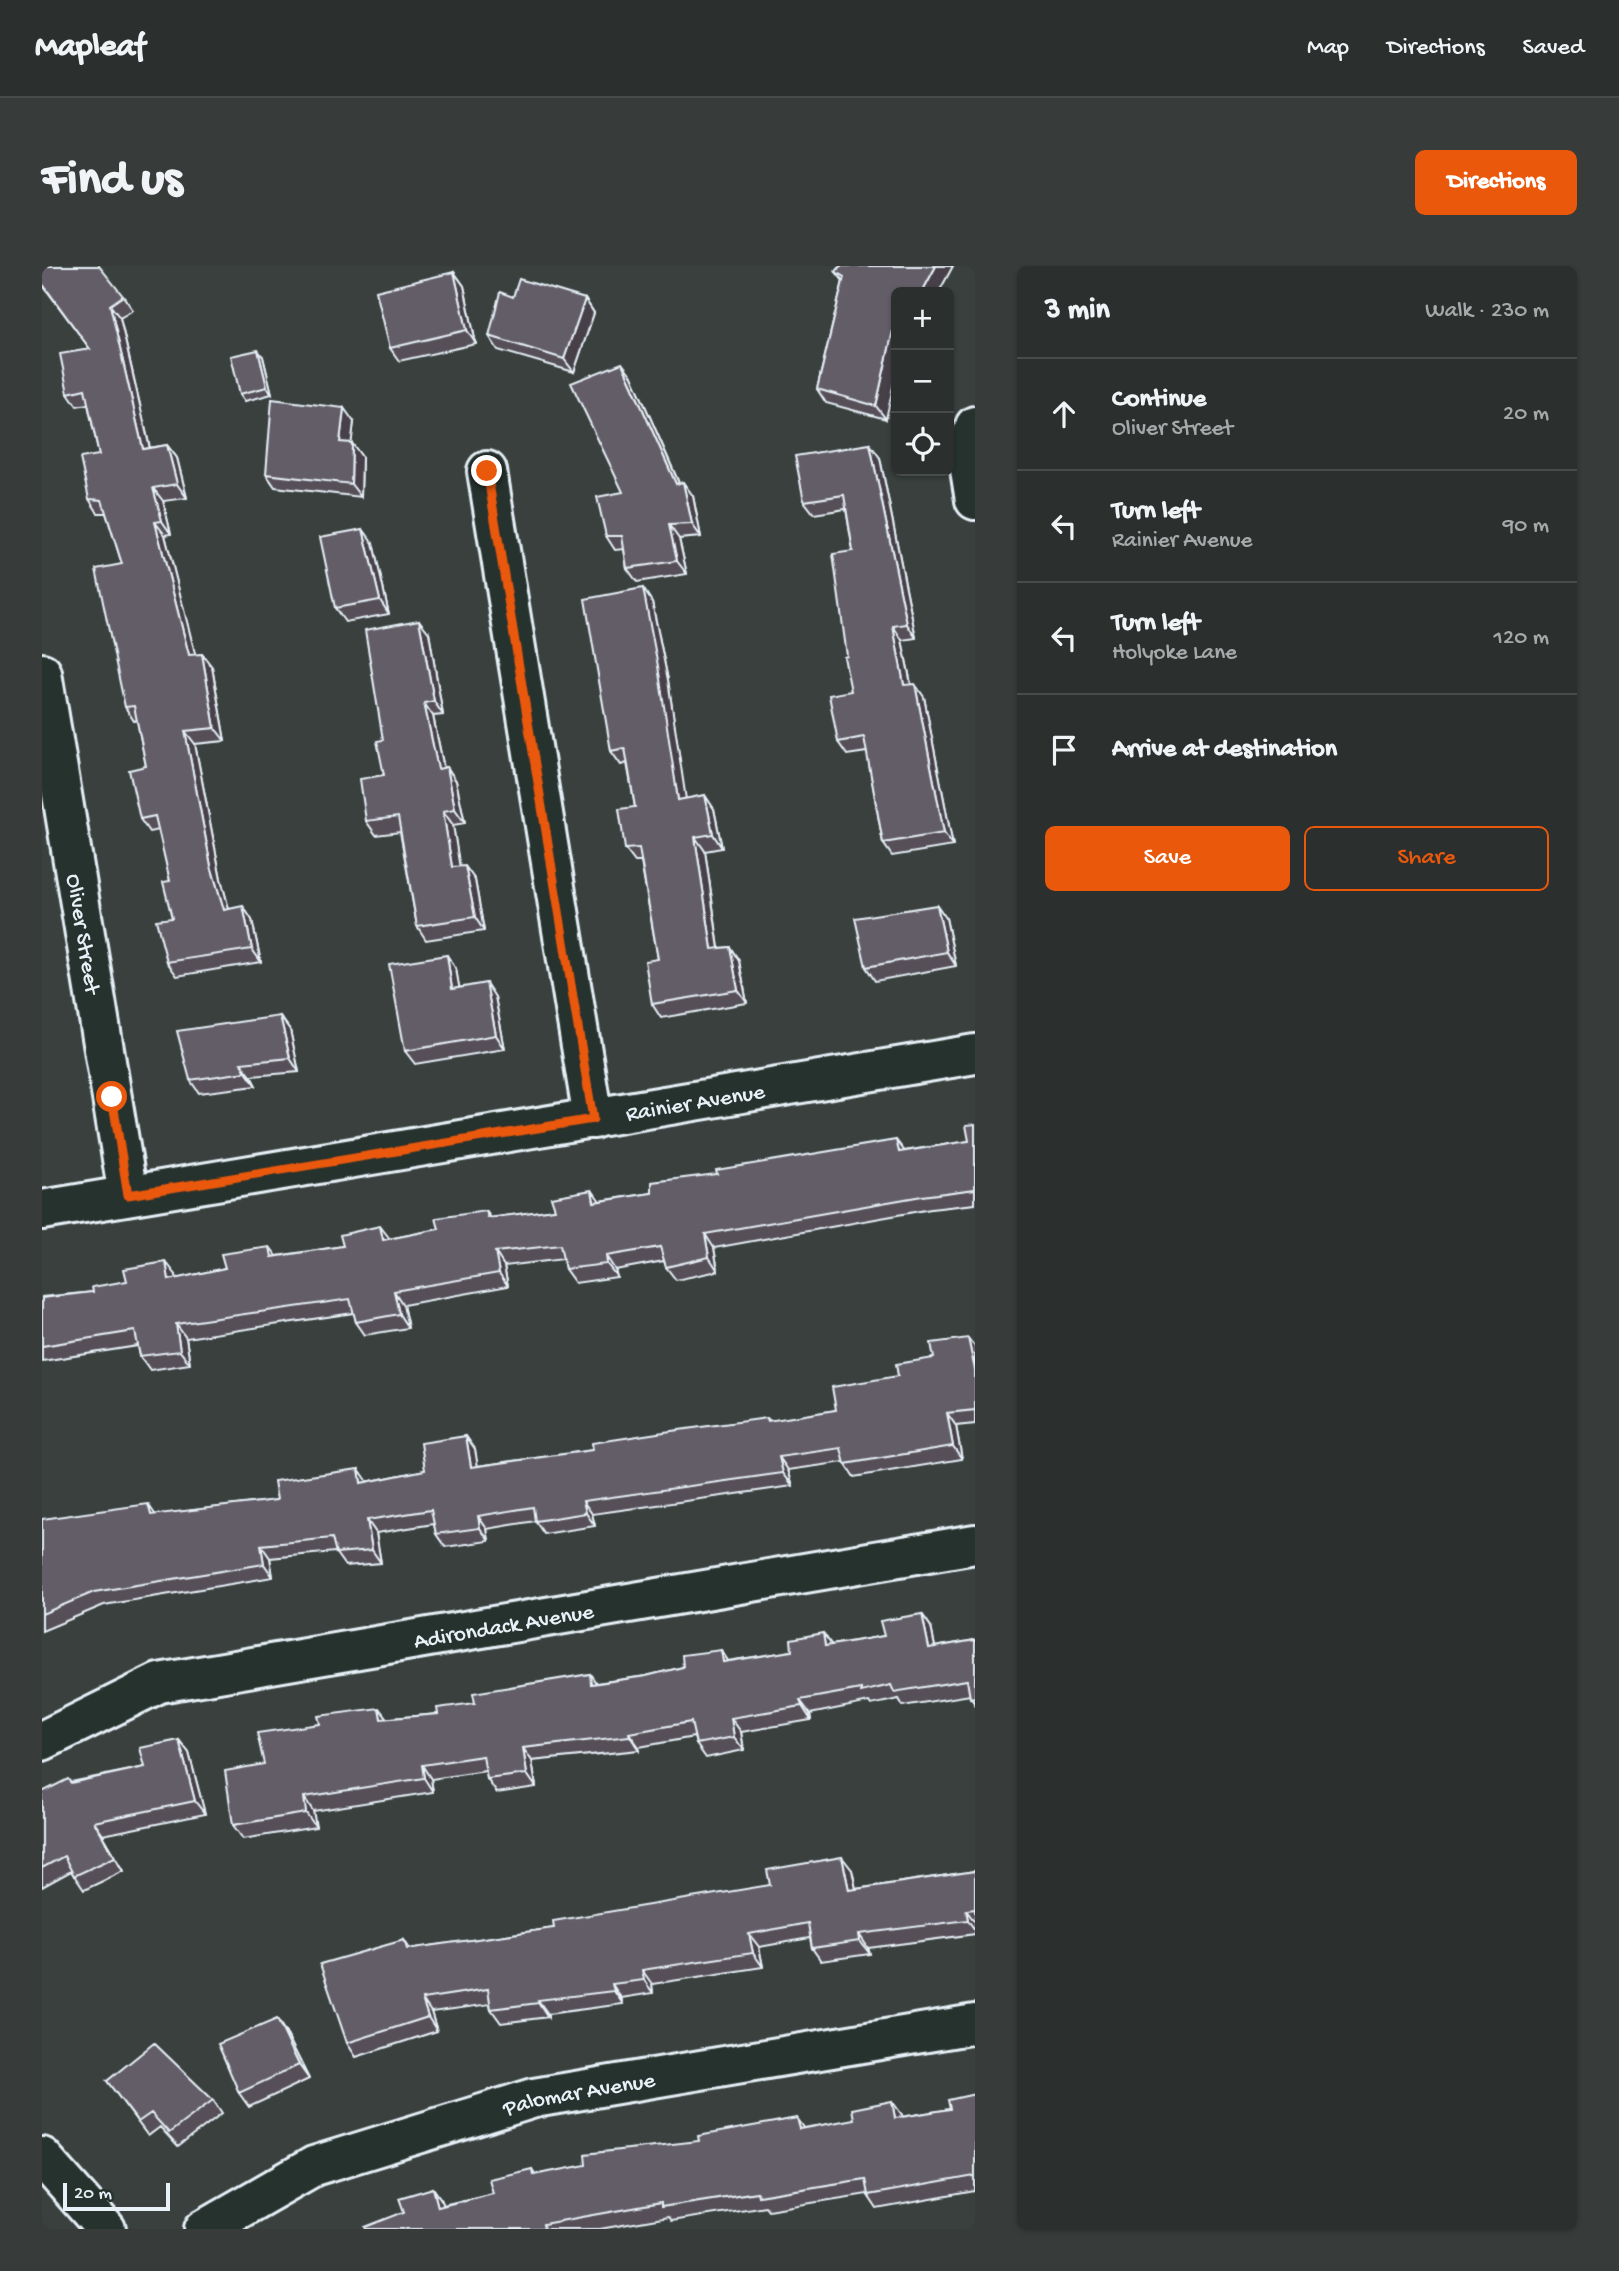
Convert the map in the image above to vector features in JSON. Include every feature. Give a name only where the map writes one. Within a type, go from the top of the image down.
[{"type":"street","points":[[975,426],[967,451],[975,500]]},
{"type":"street","points":[[487,471],[593,1119]]},
{"type":"street","name":"Oliver Street","points":[[42,673],[46,720],[128,1195]]},
{"type":"street","name":"Rainier Avenue","points":[[42,1210],[975,1054]]},
{"type":"street","name":"Adirondack Avenue","points":[[42,1741],[159,1683],[975,1544]]},
{"type":"street","name":"Palomar Avenue","points":[[204,2229],[314,2166],[534,2098],[975,2024]]},
{"type":"street","points":[[42,2157],[106,2229]]},
{"type":"building","points":[[42,266],[99,266],[123,296],[110,305],[143,449],[167,445],[177,484],[153,488],[162,521],[155,522],[189,655],[202,654],[215,728],[185,731],[211,866],[224,910],[243,906],[252,949],[167,962],[156,920],[172,918],[163,882],[170,881],[155,816],[140,819],[129,770],[146,766],[134,706],[125,707],[96,569],[122,564],[102,500],[89,499],[80,458],[99,455],[85,389],[68,393],[60,354],[90,349],[42,283]]},
{"type":"building","points":[[840,266],[936,266],[925,287],[891,287],[891,339],[876,406],[817,389],[844,277],[836,272]]},
{"type":"building","points":[[454,272],[467,330],[390,348],[376,291]]},
{"type":"building","points":[[519,279],[585,299],[564,359],[489,336],[500,292],[513,297]]},
{"type":"building","points":[[258,350],[267,387],[240,394],[231,356]]},
{"type":"building","points":[[622,363],[676,484],[683,482],[692,524],[669,525],[677,561],[627,568],[622,536],[606,536],[597,497],[623,492],[571,383]]},
{"type":"building","points":[[272,399],[344,408],[340,442],[352,443],[351,484],[266,474]]},
{"type":"building","points":[[870,444],[907,624],[893,626],[904,685],[915,684],[944,833],[883,843],[864,737],[838,742],[829,695],[851,691],[844,657],[847,656],[833,554],[853,551],[844,495],[804,501],[795,456]]},
{"type":"building","points":[[363,529],[380,600],[335,608],[320,537]]},
{"type":"building","points":[[643,588],[678,800],[705,795],[713,834],[695,837],[712,949],[730,947],[738,990],[652,1004],[645,961],[658,959],[639,848],[625,849],[619,809],[635,807],[625,748],[611,751],[585,599]]},
{"type":"building","points":[[419,620],[434,701],[424,703],[438,769],[447,767],[455,809],[443,811],[452,867],[465,866],[475,917],[417,926],[398,817],[366,821],[360,779],[384,775],[377,741],[383,740],[365,630]]},
{"type":"building","points":[[937,905],[947,952],[866,967],[855,918]]},
{"type":"building","points":[[447,955],[452,989],[486,983],[496,1035],[405,1051],[389,964]]},
{"type":"building","points":[[280,1016],[290,1058],[241,1063],[246,1072],[190,1080],[177,1031]]},
{"type":"building","points":[[975,1124],[975,1189],[705,1234],[709,1257],[666,1267],[660,1247],[606,1256],[607,1264],[565,1269],[560,1245],[495,1252],[499,1273],[394,1291],[399,1314],[356,1322],[350,1299],[176,1324],[180,1351],[140,1356],[135,1331],[42,1346],[42,1298],[93,1292],[92,1287],[127,1281],[124,1269],[166,1262],[169,1280],[225,1268],[221,1254],[270,1247],[272,1257],[343,1246],[340,1235],[380,1226],[383,1240],[439,1229],[436,1218],[486,1211],[488,1218],[555,1209],[551,1197],[592,1190],[594,1202],[652,1193],[652,1182],[717,1174],[716,1170],[896,1140],[899,1152],[969,1141],[966,1125]]},
{"type":"building","points":[[968,1338],[975,1370],[975,1410],[947,1413],[953,1446],[845,1464],[841,1448],[779,1457],[783,1473],[583,1501],[586,1513],[535,1521],[533,1507],[478,1516],[480,1528],[436,1534],[431,1510],[367,1520],[372,1550],[336,1553],[332,1538],[261,1545],[264,1564],[94,1592],[42,1614],[42,1519],[148,1504],[151,1515],[277,1500],[274,1481],[359,1469],[361,1483],[425,1470],[421,1443],[466,1436],[471,1467],[593,1450],[592,1443],[836,1410],[832,1387],[898,1376],[896,1364],[934,1358],[931,1343]]},
{"type":"building","points":[[922,1614],[929,1648],[975,1640],[975,1697],[970,1698],[967,1680],[894,1692],[891,1685],[861,1692],[861,1689],[800,1700],[802,1706],[731,1718],[734,1737],[696,1744],[691,1722],[629,1733],[630,1736],[523,1748],[527,1774],[487,1779],[483,1756],[422,1765],[424,1778],[304,1797],[306,1813],[233,1825],[225,1771],[264,1764],[257,1733],[320,1724],[318,1716],[379,1708],[381,1719],[438,1714],[437,1708],[475,1703],[473,1693],[590,1674],[591,1684],[646,1676],[683,1667],[682,1655],[721,1650],[723,1662],[792,1651],[791,1639],[823,1633],[825,1646],[884,1636],[880,1621]]},
{"type":"building","points":[[179,1740],[195,1801],[94,1822],[115,1857],[74,1876],[64,1856],[42,1868],[42,1792],[68,1779],[71,1783],[145,1767],[140,1748]]},
{"type":"building","points":[[842,1857],[849,1890],[975,1871],[975,1909],[966,1910],[968,1920],[859,1934],[860,1941],[812,1948],[808,1923],[749,1934],[753,1953],[642,1970],[644,1980],[612,1984],[614,1991],[491,2009],[488,1989],[422,1999],[428,2017],[347,2043],[320,1964],[404,1940],[407,1949],[554,1928],[553,1921],[770,1885],[767,1870]]},
{"type":"building","points":[[277,2019],[299,2065],[239,2093],[218,2044]]},
{"type":"building","points":[[154,2043],[213,2100],[169,2133],[151,2113],[138,2122],[107,2081]]},
{"type":"building","points":[[975,2094],[975,2176],[868,2195],[865,2179],[758,2196],[757,2192],[661,2207],[661,2203],[543,2224],[544,2229],[365,2227],[404,2212],[399,2198],[433,2188],[438,2207],[493,2193],[489,2179],[532,2169],[533,2175],[586,2165],[585,2154],[699,2141],[698,2136],[797,2118],[800,2129],[854,2119],[852,2109],[892,2101],[895,2118],[950,2109],[948,2100]]},
{"type":"route","points":[[112,1097],[128,1195],[593,1119],[487,471]]}]
